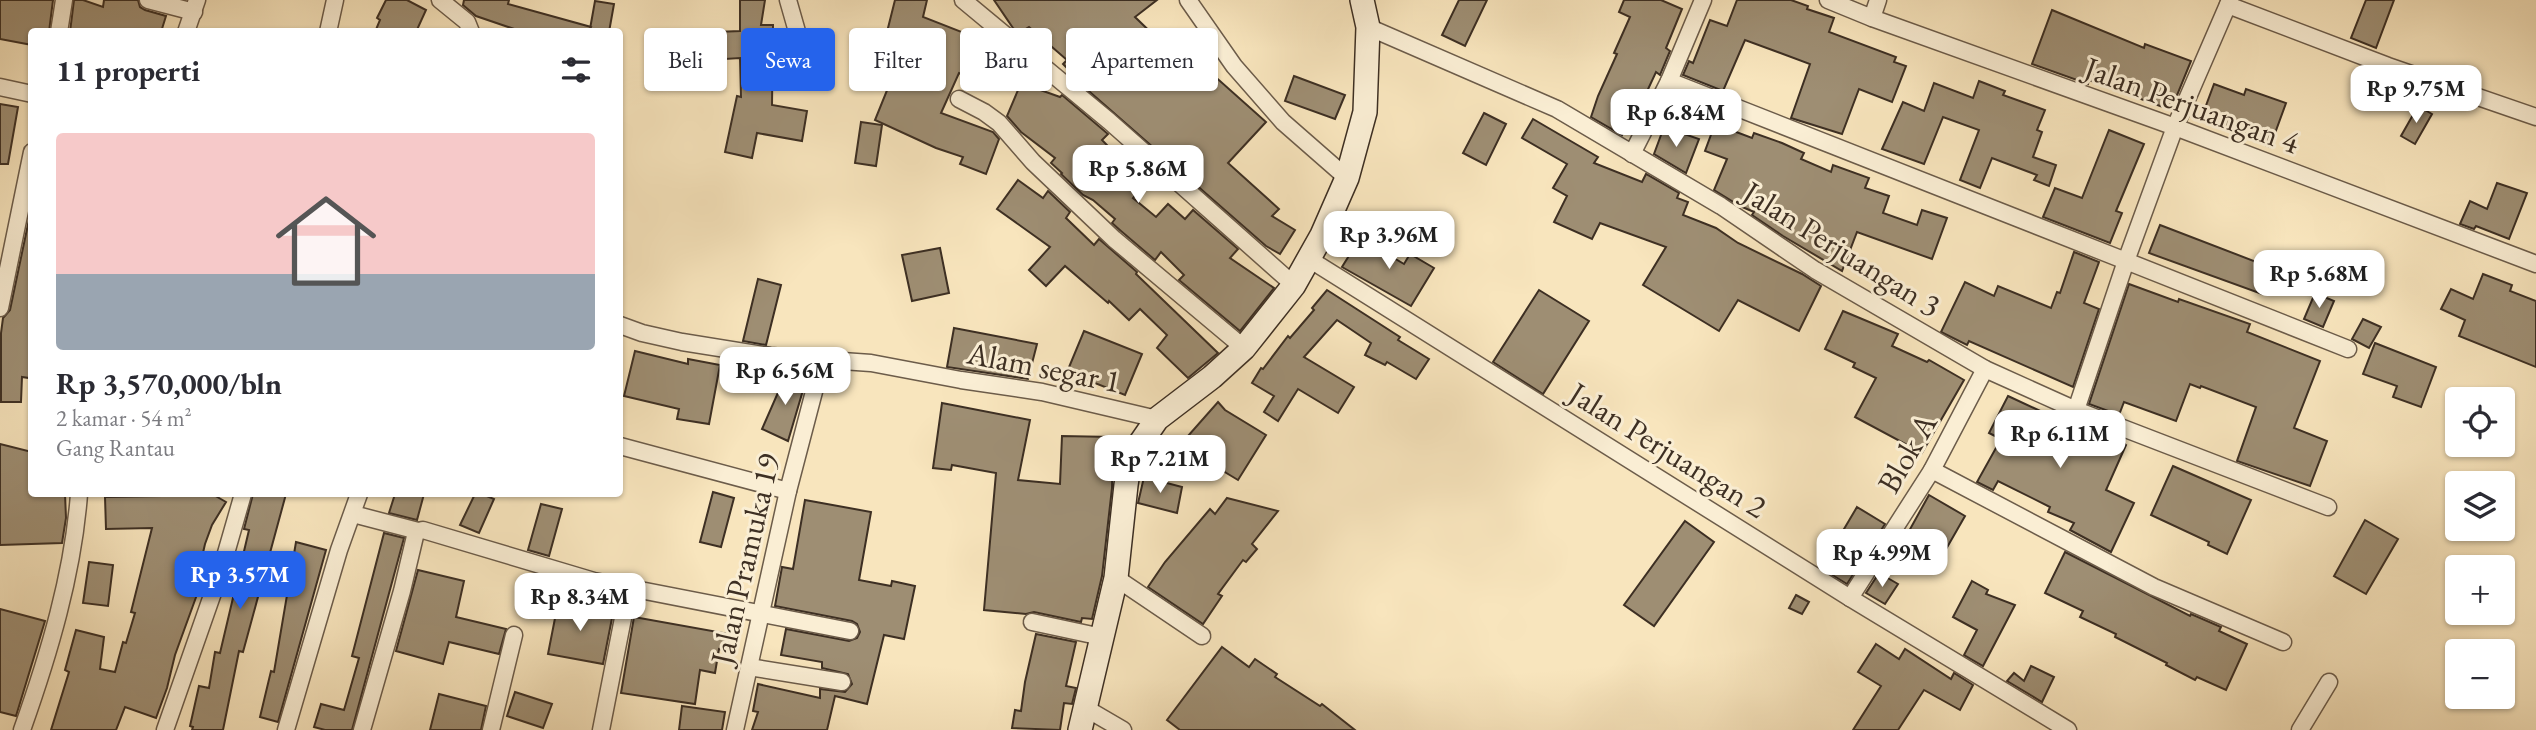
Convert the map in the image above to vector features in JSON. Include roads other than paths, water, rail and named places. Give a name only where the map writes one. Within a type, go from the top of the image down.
[{"type":"street","points":[[60,28],[64,0]]},
{"type":"street","points":[[148,0],[195,6],[187,28]]},
{"type":"street","points":[[329,28],[335,0]]},
{"type":"street","points":[[440,0],[467,22],[469,28]]},
{"type":"street","points":[[788,0],[796,28]]},
{"type":"street","points":[[963,0],[1110,121],[1294,285]]},
{"type":"street","points":[[1188,0],[1234,66],[1283,122],[1347,178]]},
{"type":"street","points":[[1122,730],[1084,719],[1116,578],[1129,466],[1157,419],[1212,377],[1244,348],[1294,285],[1309,258],[1347,178],[1365,112],[1368,27],[1362,0]]},
{"type":"street","points":[[1633,154],[1669,82],[1703,0]]},
{"type":"street","name":"Jalan Perjuangan 4","points":[[1828,0],[2175,127],[2536,264]]},
{"type":"street","points":[[1872,18],[1878,0]]},
{"type":"street","points":[[2076,410],[2175,127],[2229,2],[2388,66],[2536,117]]},
{"type":"street","name":"Jalan Perjuangan 3","points":[[1368,27],[1557,109],[1721,206],[1815,270],[1985,369],[2076,410],[2328,507]]},
{"type":"street","points":[[1669,82],[2348,349]]},
{"type":"street","points":[[0,88],[28,93]]},
{"type":"street","points":[[959,99],[999,123],[1033,162],[1114,239],[1244,348]]},
{"type":"street","points":[[0,308],[28,172]]},
{"type":"street","name":"Jalan Perjuangan 2","points":[[1309,258],[1850,598],[2068,730]]},
{"type":"street","name":"Alam segar 1","points":[[623,326],[682,342],[770,356],[871,363],[1073,397],[1157,419]]},
{"type":"street","name":"Jalan Pramuka 19","points":[[735,730],[788,491],[822,360]]},
{"type":"street","name":"Blok A","points":[[1850,598],[1932,470],[1985,369]]},
{"type":"street","points":[[623,447],[788,491]]},
{"type":"street","points":[[1932,470],[2154,587],[2283,642]]},
{"type":"street","points":[[22,730],[38,684],[67,575],[79,497]]},
{"type":"street","points":[[165,730],[222,567],[242,497]]},
{"type":"street","points":[[286,730],[339,550],[358,497]]},
{"type":"street","points":[[353,514],[423,530],[594,581],[850,631]]},
{"type":"street","points":[[362,730],[418,531]]},
{"type":"street","points":[[1116,578],[1202,636]]},
{"type":"street","points":[[601,730],[625,608]]},
{"type":"street","points":[[1032,622],[1102,637]]},
{"type":"street","points":[[491,730],[514,635]]},
{"type":"street","points":[[749,667],[842,682]]},
{"type":"street","points":[[2301,730],[2329,682]]}]
